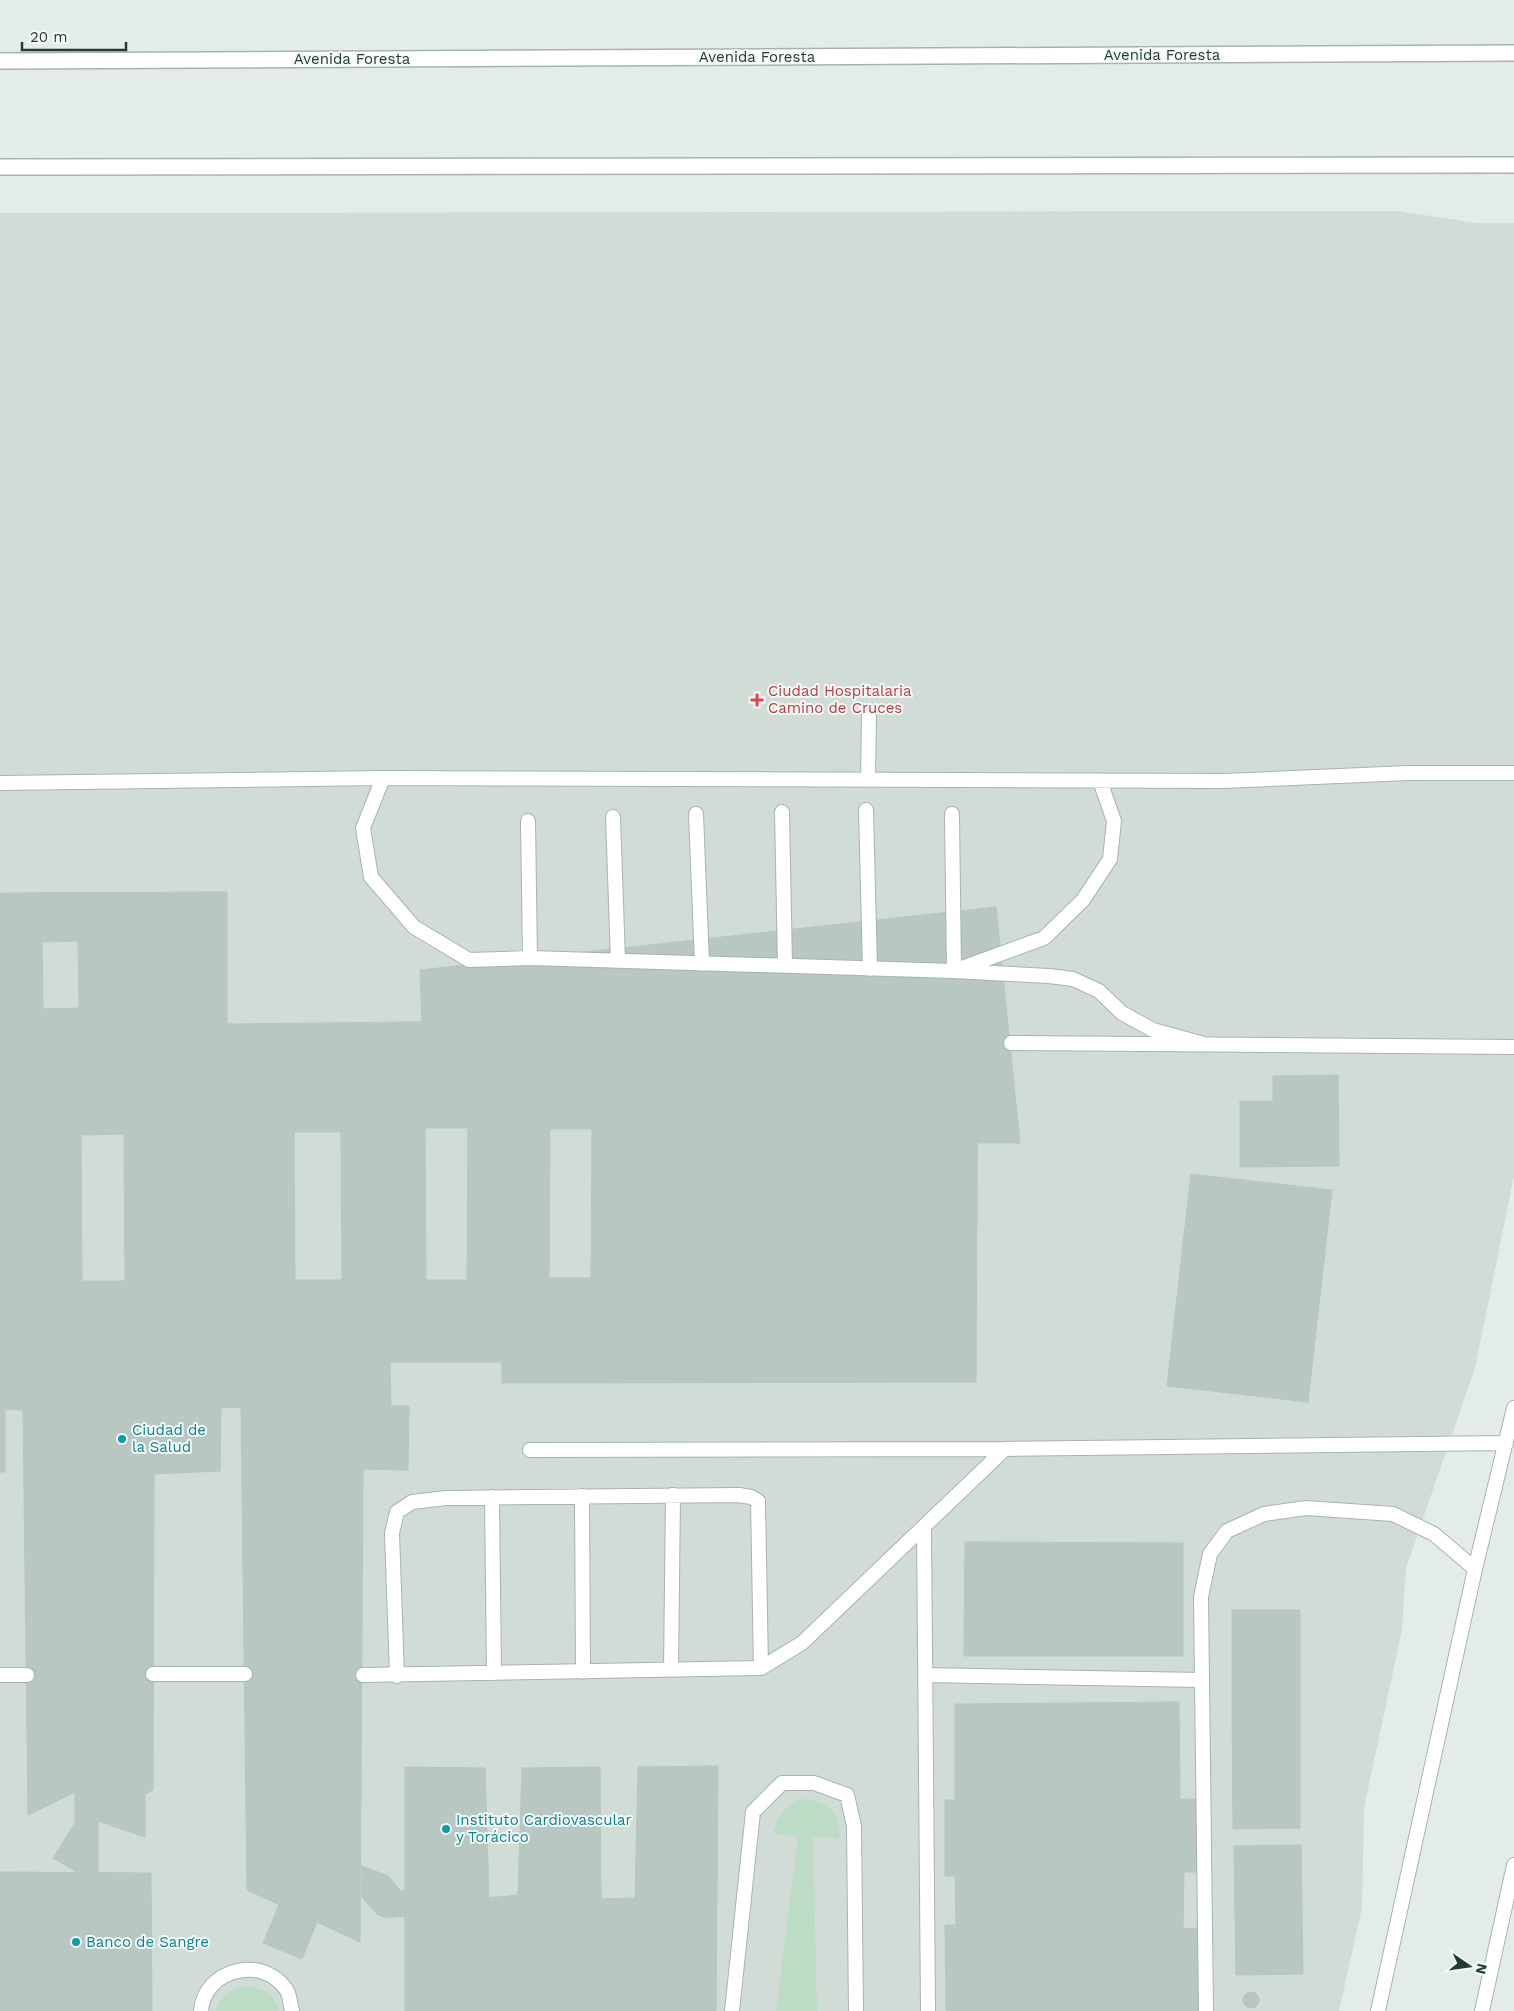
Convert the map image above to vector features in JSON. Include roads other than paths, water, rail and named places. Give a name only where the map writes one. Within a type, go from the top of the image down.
[{"type":"street","name":"Avenida Foresta","points":[[0,61],[1514,53]]},
{"type":"street","points":[[0,168],[1514,165]]},
{"type":"lane","points":[[868,780],[869,713]]},
{"type":"lane","points":[[0,783],[383,778],[1224,781],[1408,773],[1514,773]]},
{"type":"lane","points":[[383,778],[363,828],[371,877],[414,927],[469,960],[530,958],[954,971],[1048,976],[1073,979],[1099,991],[1122,1013],[1153,1030],[1204,1044]]},
{"type":"lane","points":[[954,971],[1044,938],[1082,900],[1110,859],[1114,821],[1100,781]]},
{"type":"lane","points":[[866,810],[870,969]]},
{"type":"lane","points":[[782,812],[785,966]]},
{"type":"lane","points":[[696,814],[702,964]]},
{"type":"lane","points":[[952,814],[954,971]]},
{"type":"lane","points":[[613,817],[618,961]]},
{"type":"lane","points":[[528,821],[530,958]]},
{"type":"lane","points":[[1011,1042],[1514,1048]]},
{"type":"lane","points":[[1378,2011],[1474,1569],[1514,1408]]},
{"type":"lane","points":[[530,1450],[1006,1449],[1506,1443]]},
{"type":"lane","points":[[363,1675],[397,1676],[761,1668],[802,1643],[1006,1449]]},
{"type":"lane","points":[[671,1670],[672,1495]]},
{"type":"lane","points":[[397,1676],[392,1533],[397,1512],[412,1502],[492,1496],[740,1495],[751,1497],[758,1501],[761,1668]]},
{"type":"lane","points":[[492,1496],[494,1674]]},
{"type":"lane","points":[[582,1496],[583,1672]]},
{"type":"lane","points":[[1206,2011],[1201,1597],[1210,1554],[1228,1530],[1264,1514],[1306,1508],[1393,1514],[1434,1534],[1474,1569]]},
{"type":"lane","points":[[924,1529],[928,2011]]},
{"type":"lane","points":[[153,1674],[244,1674]]},
{"type":"lane","points":[[0,1675],[27,1675]]},
{"type":"lane","points":[[926,1675],[1202,1680]]},
{"type":"lane","points":[[732,2011],[753,1812],[782,1783],[814,1782],[847,1796],[854,1826],[856,2011]]},
{"type":"lane","points":[[1482,2011],[1514,1865]]},
{"type":"lane","points":[[201,2011],[202,2000],[216,1981],[235,1970],[254,1968],[277,1978],[287,1990],[292,2011]]},
{"type":"place","name":"Ciudad Hospitalaria Camino de Cruces","points":[[757,700]]},
{"type":"place","name":"Ciudad de la Salud","points":[[122,1439]]},
{"type":"place","name":"Instituto Cardiovascular y Torácico","points":[[446,1829]]},
{"type":"place","name":"Banco de Sangre","points":[[76,1942]]}]
